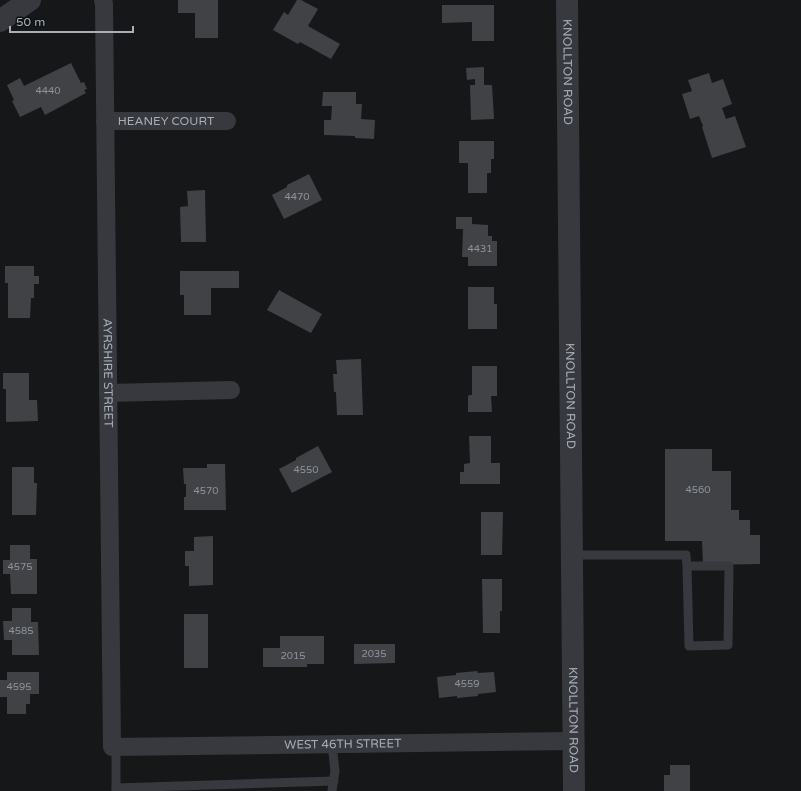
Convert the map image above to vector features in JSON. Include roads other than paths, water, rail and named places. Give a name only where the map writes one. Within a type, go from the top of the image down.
[{"type":"street","points":[[0,21],[30,0]]},
{"type":"street","name":"AYRSHIRE STREET","points":[[103,0],[114,747]]},
{"type":"street","name":"KNOLLTON ROAD","points":[[567,0],[574,791]]},
{"type":"street","name":"HEANEY COURT","points":[[105,121],[227,121]]},
{"type":"street","points":[[108,393],[231,390]]},
{"type":"street","name":"WEST 46TH STREET","points":[[114,747],[574,741]]},
{"type":"lane","points":[[572,555],[686,555],[689,646],[728,645],[729,566],[687,566]]},
{"type":"lane","points":[[332,744],[336,771],[332,791]]},
{"type":"lane","points":[[114,747],[116,790],[334,781]]}]
